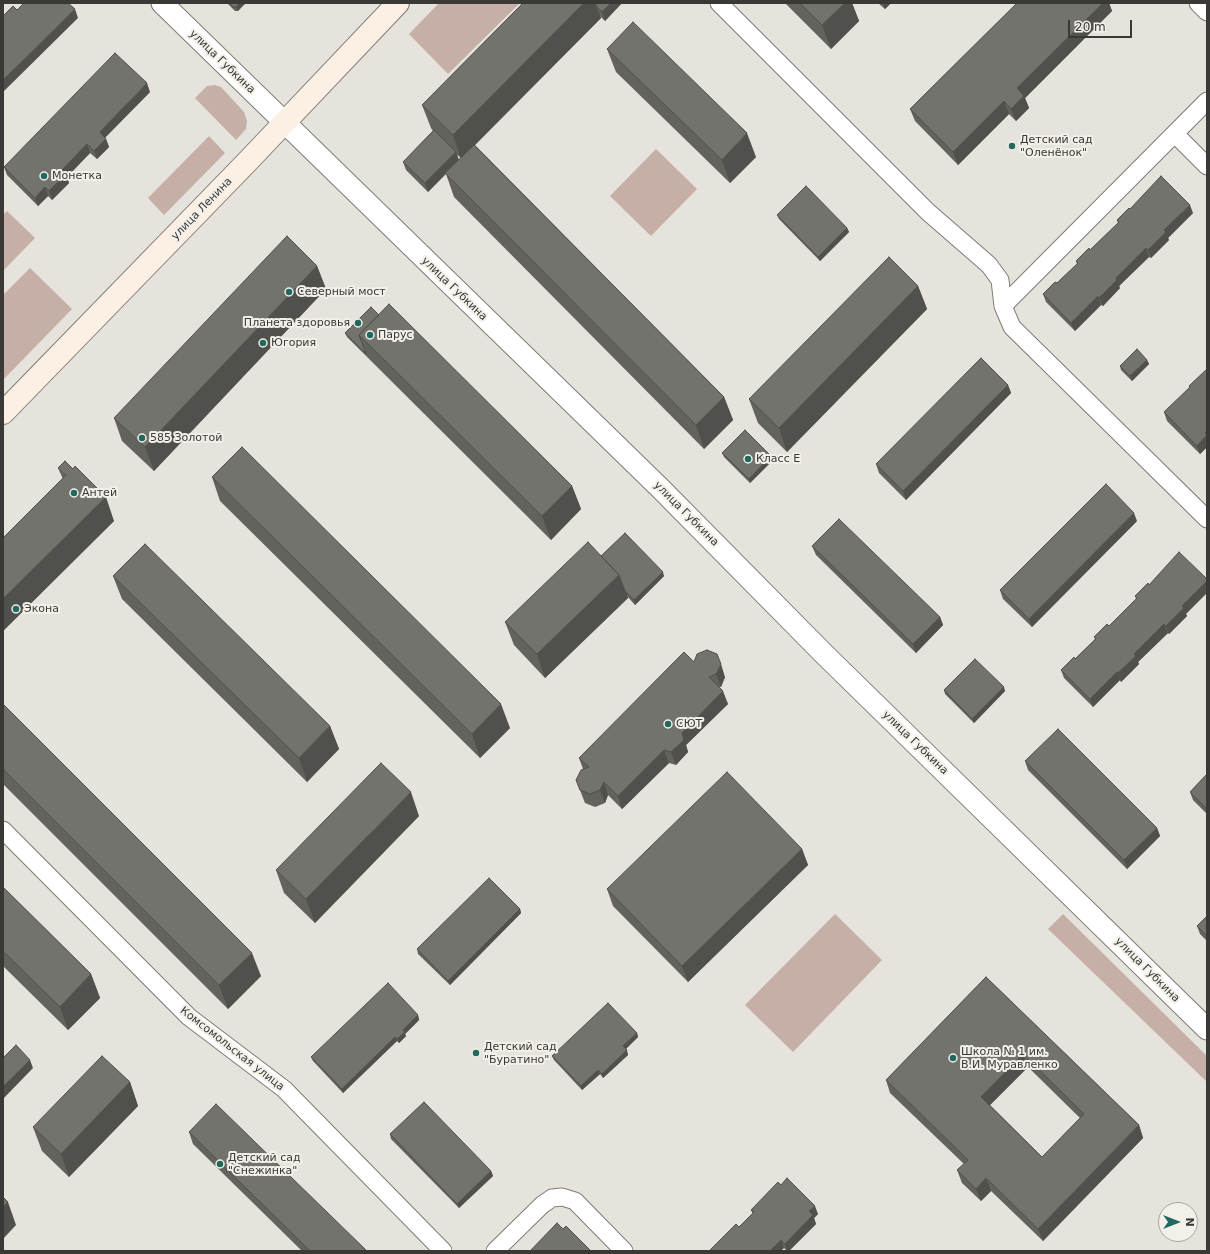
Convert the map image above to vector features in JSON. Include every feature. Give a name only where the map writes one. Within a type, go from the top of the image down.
[{"type":"main road","name":"улица Ленина","points":[[3,413],[398,3]]},
{"type":"street","name":"улица Губкина","points":[[162,3],[660,488],[824,654],[1207,1029]]},
{"type":"street","points":[[720,3],[938,222],[989,265],[1000,280],[1003,306],[1012,327],[1207,519]]},
{"type":"street","points":[[1198,3],[1207,12]]},
{"type":"street","points":[[1003,306],[1207,101]]},
{"type":"street","points":[[1175,134],[1207,166]]},
{"type":"street","name":"Комсомольская улица","points":[[3,830],[189,1017],[284,1089],[444,1251]]},
{"type":"street","points":[[495,1251],[542,1205],[552,1198],[562,1197],[575,1201],[624,1251]]},
{"type":"shaded area","points":[[439,3],[520,3],[448,74],[409,34]]},
{"type":"shaded area","points":[[215,85],[221,87],[244,112],[247,121],[246,129],[236,140],[195,98],[207,86]]},
{"type":"shaded area","points":[[209,136],[225,153],[164,215],[148,198]]},
{"type":"shaded area","points":[[656,149],[697,189],[651,236],[610,196]]},
{"type":"shaded area","points":[[7,211],[35,238],[3,271],[3,215]]},
{"type":"shaded area","points":[[30,268],[72,309],[3,380],[3,295]]},
{"type":"shaded area","points":[[835,914],[882,960],[793,1052],[745,1005]]},
{"type":"shaded area","points":[[1063,914],[1207,1056],[1207,1082],[1048,929]]},
{"type":"building","points":[[24,3],[68,3],[75,9],[3,80],[3,16],[13,6],[17,10]]},
{"type":"building","points":[[229,3],[240,3],[236,7],[233,7]]},
{"type":"building","points":[[523,3],[584,3],[453,135],[422,105]]},
{"type":"building","points":[[595,3],[611,3],[602,12]]},
{"type":"building","points":[[800,3],[845,3],[822,25]]},
{"type":"building","points":[[1017,3],[1103,3],[1017,88],[1024,96],[1011,109],[1004,101],[953,152],[910,109]]},
{"type":"building","points":[[633,22],[747,133],[722,160],[607,49]]},
{"type":"building","points":[[115,53],[147,83],[100,132],[106,139],[94,151],[87,144],[62,170],[66,174],[49,191],[45,187],[35,198],[4,167]]},
{"type":"building","points":[[434,130],[456,152],[425,183],[403,162]]},
{"type":"building","points":[[474,145],[724,397],[696,425],[445,173]]},
{"type":"building","points":[[1161,176],[1190,205],[1164,230],[1166,232],[1148,250],[1146,248],[1116,278],[1117,280],[1099,298],[1098,296],[1071,323],[1043,294],[1078,263],[1076,261],[1089,248],[1090,250],[1119,222],[1117,220],[1129,208],[1130,209]]},
{"type":"building","points":[[806,186],[847,228],[818,257],[777,215]]},
{"type":"building","points":[[287,236],[317,266],[145,447],[114,418]]},
{"type":"building","points":[[889,257],[918,286],[779,428],[749,399]]},
{"type":"building","points":[[389,304],[572,486],[542,516],[359,335]]},
{"type":"building","points":[[371,307],[379,315],[359,335],[366,354],[345,333]]},
{"type":"building","points":[[1137,349],[1147,360],[1130,376],[1120,366]]},
{"type":"building","points":[[981,358],[1008,385],[903,491],[876,464]]},
{"type":"building","points":[[1207,369],[1207,432],[1205,433],[1207,435],[1197,446],[1164,412]]},
{"type":"building","name":"Класс Е","points":[[745,430],[771,456],[749,479],[722,453]]},
{"type":"building","points":[[242,447],[501,704],[472,734],[212,477]]},
{"type":"building","points":[[65,461],[73,469],[75,466],[106,497],[3,599],[3,538],[66,475],[58,468]]},
{"type":"building","points":[[1106,484],[1134,513],[1029,619],[1000,590]]},
{"type":"building","points":[[839,519],[940,617],[913,644],[812,546]]},
{"type":"building","points":[[625,533],[663,572],[634,600],[625,591],[619,575],[601,556]]},
{"type":"building","points":[[588,542],[619,575],[537,654],[505,622]]},
{"type":"building","points":[[145,544],[330,726],[299,758],[113,576]]},
{"type":"building","points":[[1179,552],[1207,579],[1207,581],[1182,606],[1184,608],[1166,626],[1164,624],[1134,654],[1136,656],[1118,673],[1117,672],[1090,699],[1061,670],[1096,639],[1094,637],[1107,624],[1109,626],[1137,598],[1135,596],[1148,583],[1149,585]]},
{"type":"building","name":"СЮТ","points":[[707,650],[717,654],[721,664],[716,674],[709,677],[723,691],[682,733],[684,740],[671,752],[664,750],[618,796],[604,782],[600,790],[590,794],[580,790],[576,780],[581,770],[589,767],[579,758],[684,652],[694,662],[697,654]]},
{"type":"building","points":[[975,659],[1004,687],[972,719],[944,690]]},
{"type":"building","points":[[3,704],[252,953],[219,985],[3,769]]},
{"type":"building","points":[[1058,729],[1157,828],[1124,860],[1025,761]]},
{"type":"building","points":[[381,763],[411,792],[306,899],[276,870]]},
{"type":"building","points":[[727,772],[802,849],[682,966],[607,889]]},
{"type":"building","points":[[1207,774],[1207,809],[1190,792]]},
{"type":"building","points":[[489,878],[520,909],[448,981],[417,949]]},
{"type":"building","points":[[3,887],[91,974],[60,1007],[3,951]]},
{"type":"building","points":[[1207,916],[1207,936],[1197,926]]},
{"type":"building","points":[[986,977],[1139,1125],[1038,1229],[986,1178],[976,1189],[957,1170],[968,1160],[886,1080]],"holes":[[[1023,1054],[1084,1114],[1042,1157],[981,1097]]]},
{"type":"building","points":[[388,983],[418,1015],[403,1030],[405,1032],[397,1039],[395,1037],[342,1089],[311,1057]]},
{"type":"building","points":[[608,1003],[637,1033],[623,1046],[627,1050],[602,1074],[598,1070],[581,1086],[552,1056]]},
{"type":"building","points":[[16,1045],[30,1060],[3,1087],[3,1058]]},
{"type":"building","points":[[102,1056],[130,1082],[61,1154],[33,1127]]},
{"type":"building","points":[[424,1102],[491,1171],[457,1204],[390,1134]]},
{"type":"building","points":[[216,1104],[367,1251],[310,1251],[189,1132]]},
{"type":"building","points":[[787,1178],[815,1206],[809,1211],[813,1215],[785,1244],[781,1240],[770,1251],[709,1251],[736,1224],[739,1227],[754,1212],[751,1210],[778,1182],[781,1185]]},
{"type":"building","points":[[3,1197],[8,1202],[3,1207]]},
{"type":"building","points":[[557,1223],[563,1229],[566,1226],[591,1251],[530,1251]]},
{"type":"place","name":"Детский сад \"Оленёнок\"","points":[[1012,146]]},
{"type":"place","name":"Монетка","points":[[44,176]]},
{"type":"place","name":"Северный мост","points":[[289,292]]},
{"type":"place","name":"Планета здоровья","points":[[358,323]]},
{"type":"place","name":"Парус","points":[[370,335]]},
{"type":"place","name":"Югория","points":[[263,343]]},
{"type":"place","name":"585 Золотой","points":[[142,438]]},
{"type":"place","name":"Класс Е","points":[[748,459]]},
{"type":"place","name":"Антей","points":[[74,493]]},
{"type":"place","name":"Экона","points":[[16,609]]},
{"type":"place","name":"СЮТ","points":[[668,724]]},
{"type":"place","name":"Детский сад \"Буратино\"","points":[[476,1053]]},
{"type":"place","name":"Школа № 1 им. В.И. Муравленко","points":[[953,1058]]},
{"type":"place","name":"Детский сад \"Снежинка\"","points":[[220,1164]]}]
